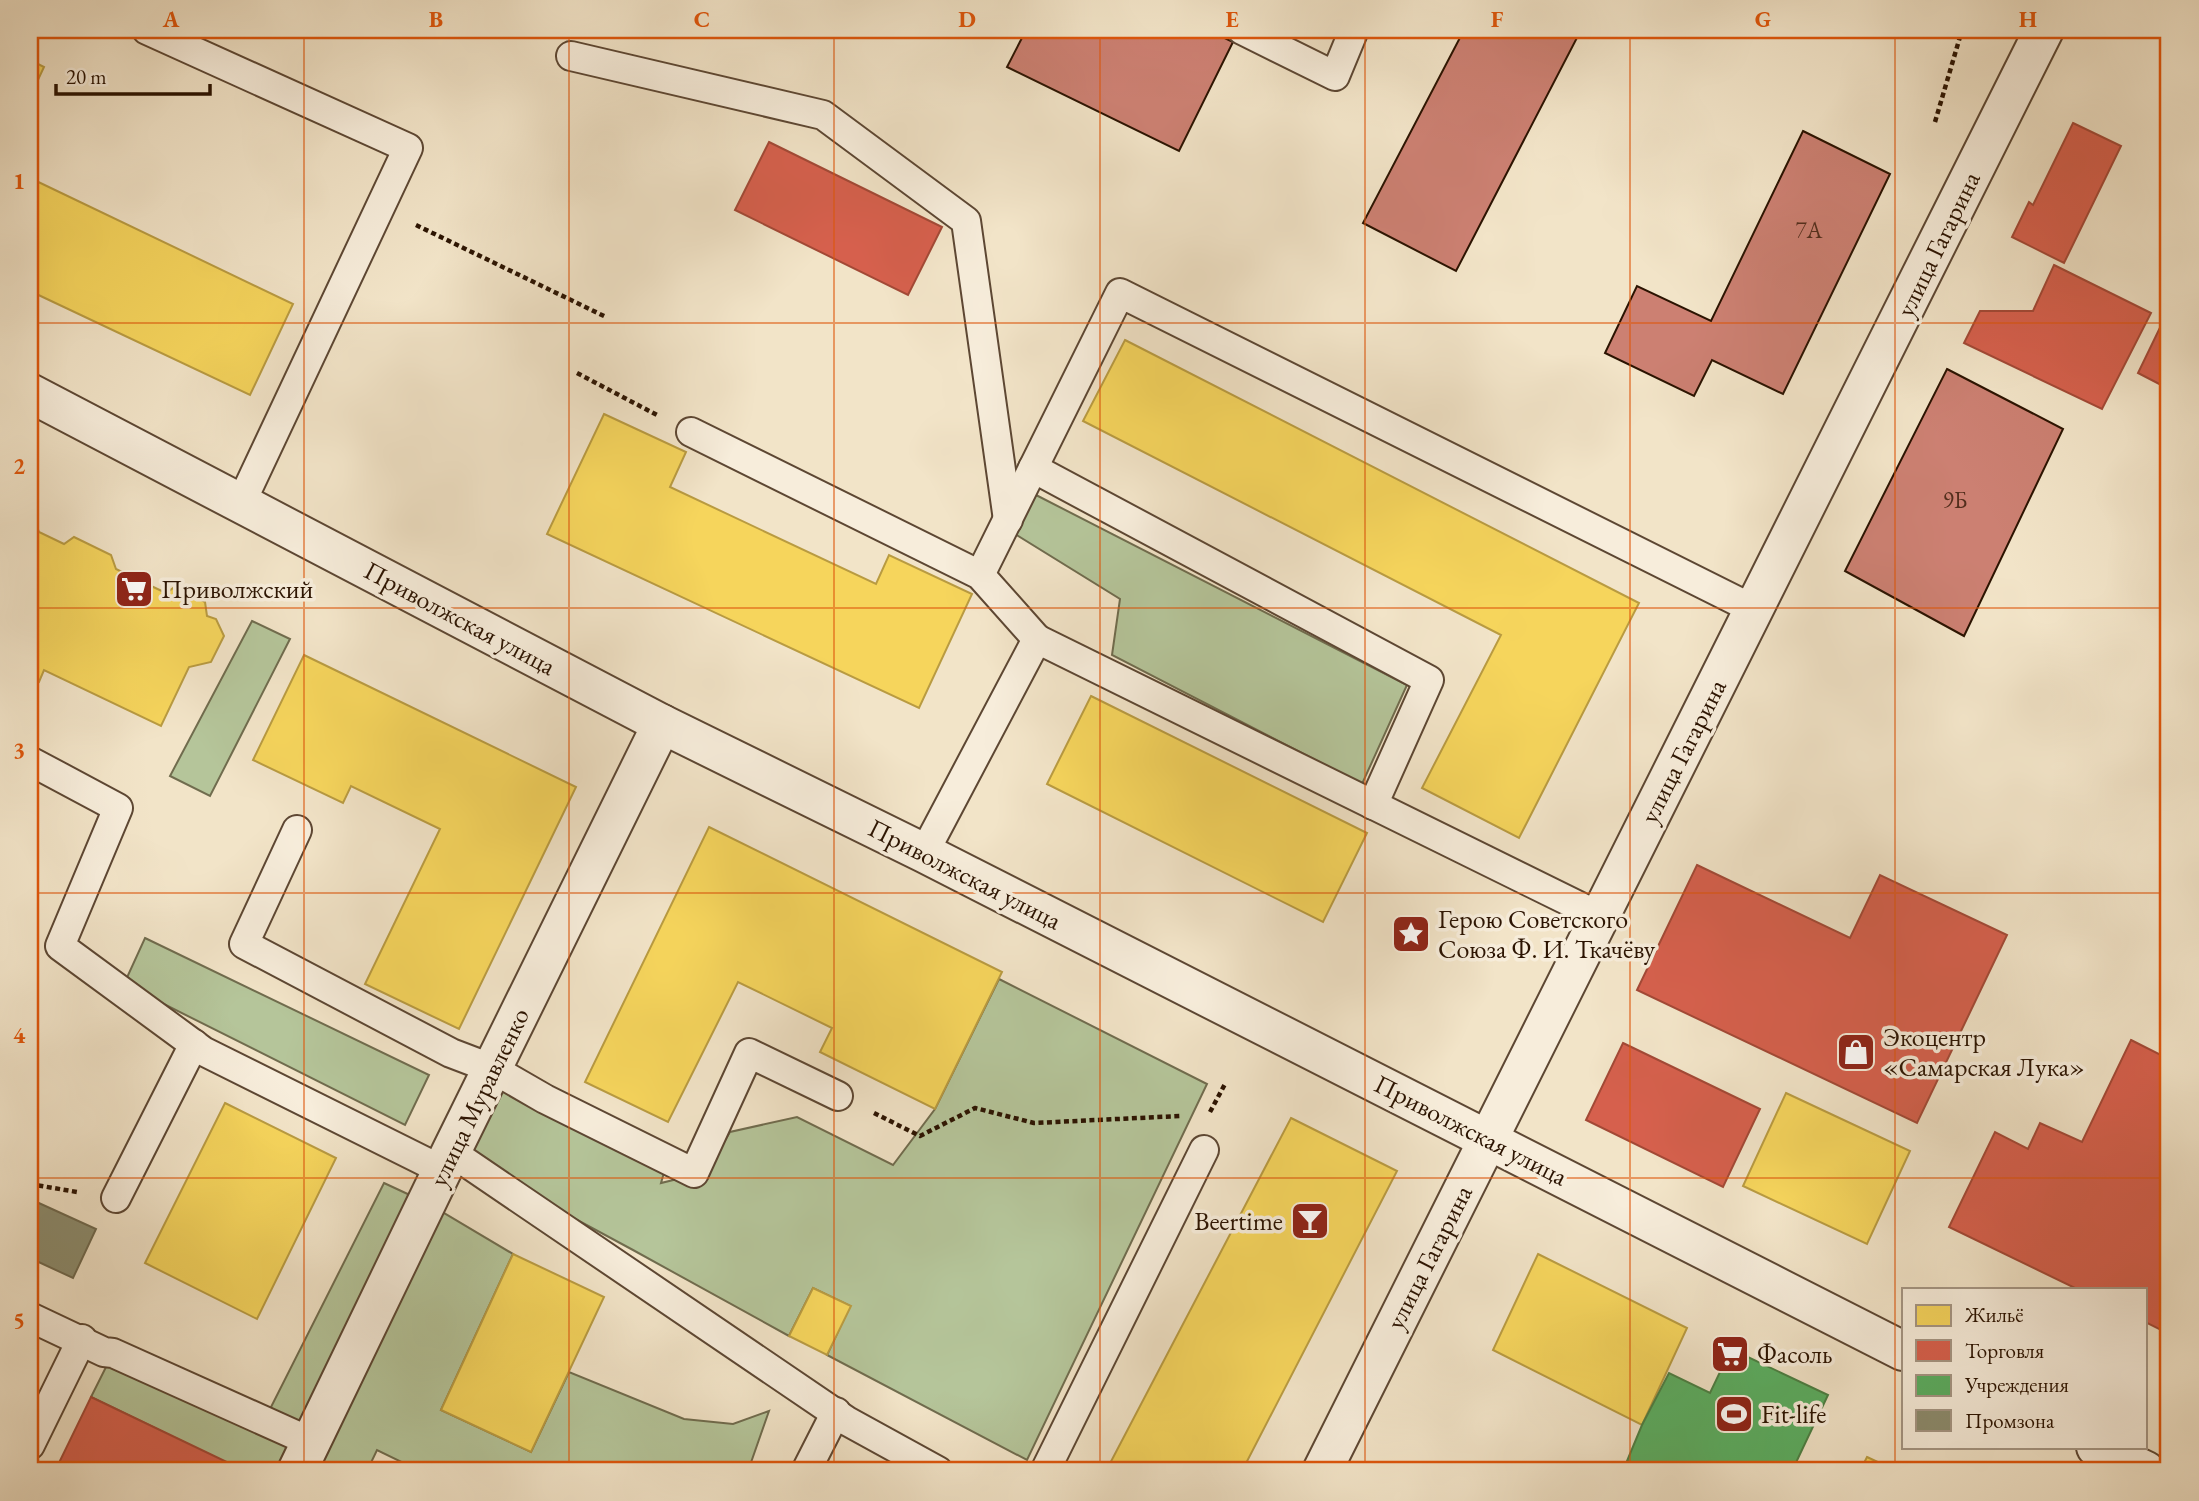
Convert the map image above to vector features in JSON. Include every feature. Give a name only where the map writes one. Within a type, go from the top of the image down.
[{"type":"street","name":"улица Гагарина","points":[[1322,1471],[2044,30]]},
{"type":"street","name":"Приволжская улица","points":[[30,393],[662,724],[924,853],[1902,1350]]},
{"type":"street","name":"улица Муравленко","points":[[304,1456],[662,724]]},
{"type":"street","points":[[2098,1448],[2146,1471]]},
{"type":"lane","points":[[147,30],[408,148],[241,503]]},
{"type":"lane","points":[[1242,30],[1335,76],[1354,30]]},
{"type":"lane","points":[[571,56],[823,115],[965,221],[1008,520]]},
{"type":"lane","points":[[980,575],[1121,293],[1755,610]]},
{"type":"lane","points":[[691,432],[980,575],[1037,639],[1599,916]]},
{"type":"lane","points":[[1033,468],[1429,680],[1373,805]]},
{"type":"lane","points":[[924,853],[1037,639]]},
{"type":"lane","points":[[30,761],[118,808],[60,946],[203,1051],[446,1161],[847,1421],[938,1471]]},
{"type":"lane","points":[[297,830],[244,944],[451,1053],[493,1069],[545,1100],[694,1173],[750,1054],[838,1096]]},
{"type":"lane","points":[[116,1198],[194,1044]]},
{"type":"lane","points":[[1045,1471],[1204,1150]]},
{"type":"lane","points":[[30,1317],[82,1339],[104,1352],[113,1353],[304,1456]]},
{"type":"lane","points":[[30,1446],[82,1339]]},
{"type":"lane","points":[[806,1471],[836,1412]]},
{"type":"path","points":[[1936,122],[1962,30]]},
{"type":"path","points":[[380,208],[606,317]]},
{"type":"path","points":[[577,373],[691,432]]},
{"type":"path","points":[[838,1096],[920,1136],[975,1108],[1034,1123],[1184,1116]]},
{"type":"green space","points":[[1036,495],[1407,685],[1362,784],[1112,655],[1120,599],[1015,534]]},
{"type":"green space","points":[[252,621],[290,639],[210,796],[170,776]]},
{"type":"green space","points":[[145,938],[429,1075],[405,1125],[124,984]]},
{"type":"green space","points":[[999,979],[1207,1084],[1027,1460],[827,1355],[850,1306],[813,1288],[789,1336],[451,1152],[488,1080],[665,1169],[661,1183],[706,1172],[730,1132],[797,1117],[893,1165],[935,1109]]},
{"type":"green space","points":[[384,1183],[427,1203],[513,1254],[441,1410],[531,1452],[569,1372],[684,1419],[733,1424],[769,1411],[748,1471],[420,1471],[377,1450],[367,1471],[228,1471],[231,1465],[91,1397],[113,1353],[264,1421]]},
{"type":"building: Жильё","points":[[30,60],[44,67],[30,97]]},
{"type":"building: Жильё","points":[[30,178],[293,304],[250,395],[30,291]]},
{"type":"building: Жильё","points":[[1125,340],[1639,603],[1519,838],[1422,788],[1501,635],[1083,421]]},
{"type":"building: Жильё","points":[[604,414],[686,452],[670,487],[876,584],[889,555],[972,594],[919,708],[547,534]]},
{"type":"building: Жильё","points":[[30,516],[34,518],[39,532],[64,544],[74,537],[111,555],[116,569],[166,593],[176,586],[205,602],[207,616],[216,619],[224,636],[211,662],[189,667],[161,726],[44,670],[39,682],[30,678]]},
{"type":"building: Жильё","points":[[304,655],[576,787],[459,1029],[365,984],[440,829],[351,786],[343,803],[253,760]]},
{"type":"building: Жильё","points":[[1091,696],[1367,833],[1323,922],[1047,784]]},
{"type":"building: Жильё","points":[[709,827],[1002,972],[935,1109],[820,1052],[832,1028],[738,982],[668,1122],[585,1082]]},
{"type":"building: Жильё","points":[[1786,1093],[1910,1151],[1867,1244],[1743,1186]]},
{"type":"building: Жильё","points":[[225,1103],[336,1158],[257,1319],[145,1263]]},
{"type":"building: Жильё","points":[[1291,1118],[1397,1171],[1242,1471],[1106,1471]]},
{"type":"building: Жильё","points":[[513,1254],[604,1297],[531,1452],[441,1410]]},
{"type":"building: Жильё","points":[[1538,1254],[1687,1328],[1642,1425],[1493,1350]]},
{"type":"building: Жильё","points":[[813,1288],[851,1306],[827,1355],[789,1336]]},
{"type":"building: Жильё","points":[[1867,1457],[1897,1471],[1860,1471]]},
{"type":"building: Торговля","points":[[2073,123],[2121,146],[2064,263],[2012,237],[2029,202],[2033,205]]},
{"type":"building: Торговля","points":[[769,142],[942,227],[908,295],[735,210]]},
{"type":"building: Торговля","points":[[2054,265],[2151,313],[2102,409],[1964,343],[1980,311],[2033,311]]},
{"type":"building: Торговля","points":[[2169,309],[2169,389],[2138,373]]},
{"type":"building: Торговля","points":[[1697,865],[1850,938],[1880,875],[2007,935],[1917,1123],[1637,990]]},
{"type":"building: Торговля","points":[[2131,1040],[2169,1059],[2169,1334],[2146,1322],[2146,1288],[2075,1288],[1949,1227],[1995,1132],[2028,1149],[2040,1123],[2082,1142]]},
{"type":"building: Торговля","points":[[1623,1043],[1760,1109],[1723,1187],[1586,1120]]},
{"type":"building: Торговля","points":[[91,1397],[231,1464],[228,1471],[55,1471]]},
{"type":"building: Учреждения","name":"Fit-life","points":[[1731,1349],[1828,1395],[1792,1471],[1649,1471],[1627,1461],[1669,1373],[1710,1393]]},
{"type":"building: Промзона","points":[[30,1199],[96,1229],[73,1278],[30,1258]]},
{"type":"building: Прочее","points":[[1026,30],[1208,30],[1233,42],[1179,151],[1007,67]]},
{"type":"building: Прочее","points":[[1464,30],[1581,30],[1456,271],[1363,223]]},
{"type":"building: Прочее","points":[[1803,131],[1890,174],[1783,394],[1712,360],[1694,396],[1605,353],[1637,286],[1711,321]]},
{"type":"building: Прочее","points":[[1947,369],[2063,429],[1964,636],[1845,571]]},
{"type":"place","name":"Приволжский","points":[[134,589]]},
{"type":"place","name":"Герою Советского Союза Ф. И. Ткачёву","points":[[1411,934]]},
{"type":"place","name":"Экоцентр «Самарская Лука»","points":[[1856,1052]]},
{"type":"place","name":"Beertime","points":[[1310,1221]]},
{"type":"place","name":"Фасоль","points":[[1730,1354]]},
{"type":"place","name":"Fit-life","points":[[1734,1414]]}]
